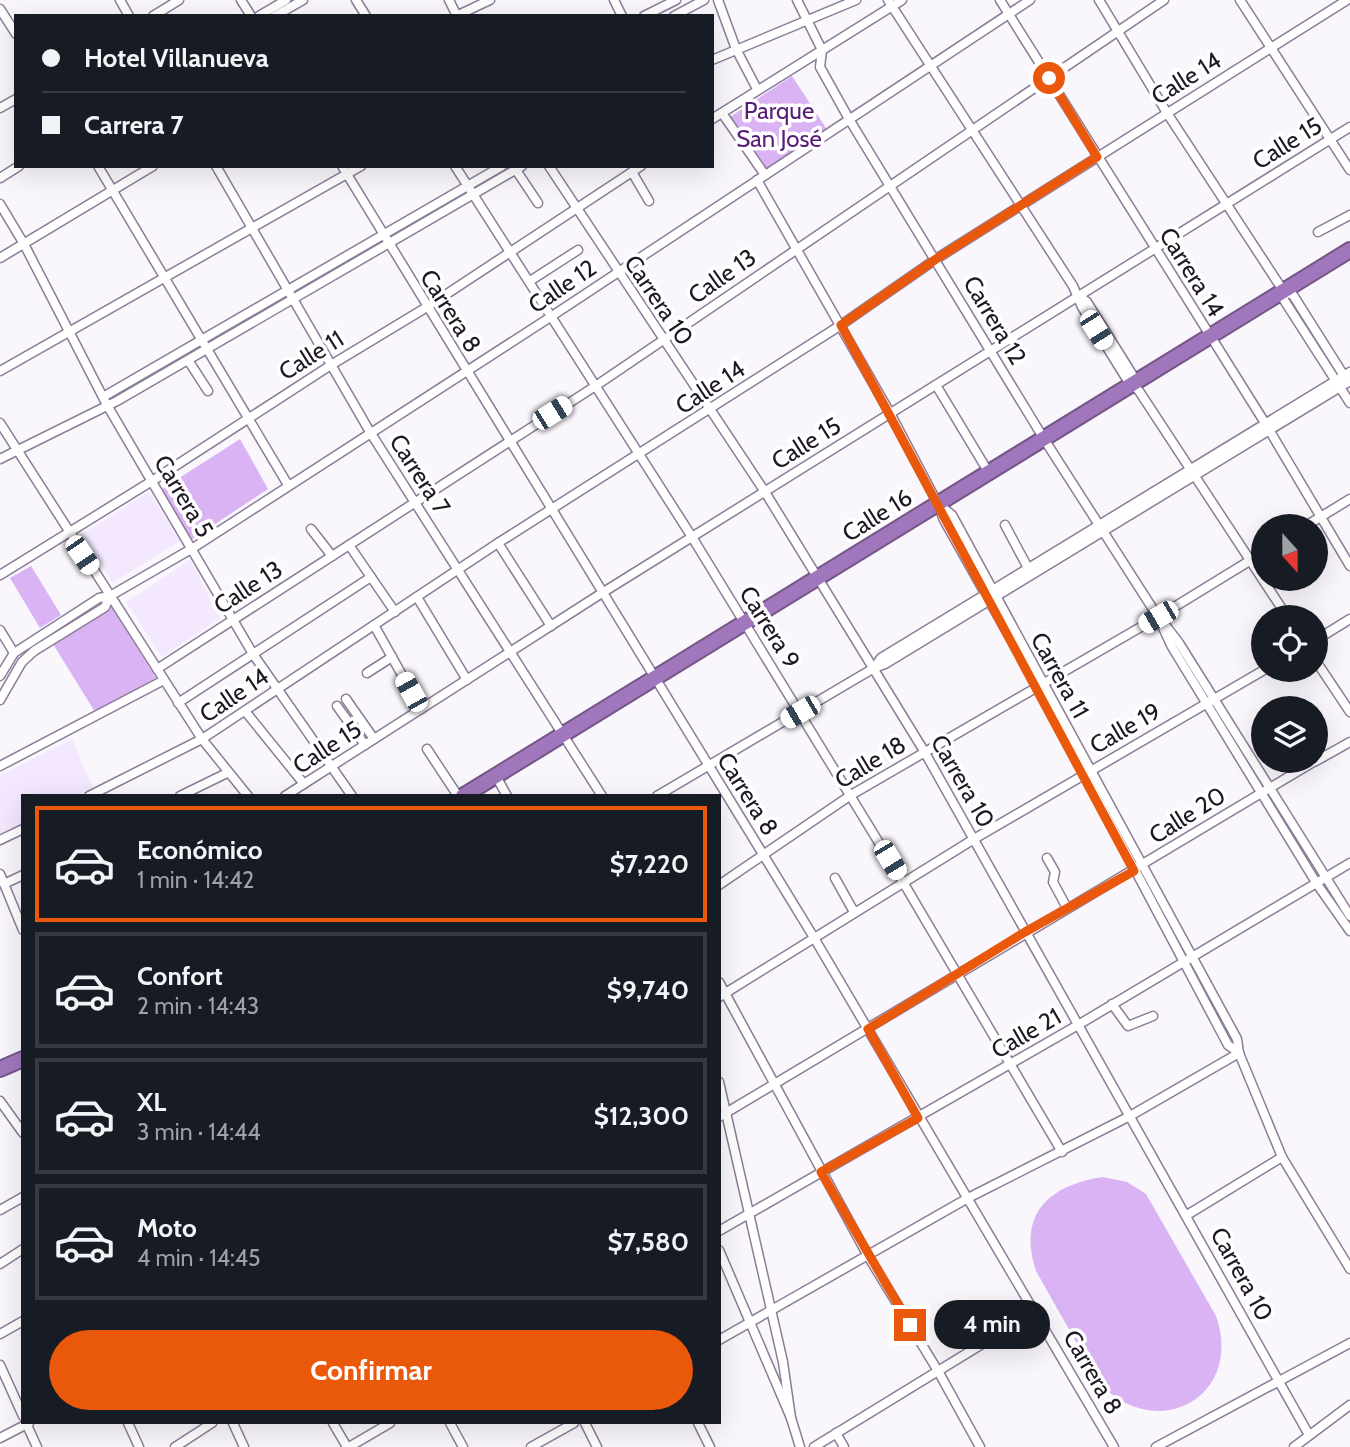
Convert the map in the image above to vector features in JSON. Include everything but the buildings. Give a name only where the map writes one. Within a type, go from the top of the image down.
[{"type":"highway","name":"Calle 16","points":[[464,794],[1350,250]]},
{"type":"highway","points":[[0,1069],[21,1060]]},
{"type":"street","points":[[156,14],[179,0]]},
{"type":"street","points":[[262,14],[286,0]]},
{"type":"street","points":[[278,14],[303,0]]},
{"type":"street","points":[[461,14],[490,0]]},
{"type":"street","points":[[648,14],[676,0]]},
{"type":"street","points":[[678,14],[704,0]]},
{"type":"street","points":[[718,0],[736,49],[757,89]]},
{"type":"street","name":"Carrera 12","points":[[797,0],[822,50],[820,67],[890,187],[1044,439],[1158,617],[1206,704],[1350,916]]},
{"type":"street","points":[[714,59],[856,0]]},
{"type":"street","points":[[714,118],[822,50],[890,3],[902,0]]},
{"type":"street","name":"Carrera 14","points":[[1000,0],[1267,426],[1318,514]]},
{"type":"street","name":"Calle 12","points":[[0,677],[14,653],[99,598],[110,596],[193,548],[552,316],[1030,0]]},
{"type":"street","points":[[1099,0],[1167,113],[1284,292],[1284,300],[1350,403]]},
{"type":"street","name":"Calle 13","points":[[157,670],[508,440],[597,385],[1164,0]]},
{"type":"street","points":[[1240,0],[1350,170]]},
{"type":"street","name":"Calle 14","points":[[100,794],[202,739],[498,543],[640,456],[841,325],[936,259],[1347,0]]},
{"type":"street","points":[[890,3],[1079,296],[1087,302],[1132,374],[1134,384],[1279,605]]},
{"type":"street","points":[[0,9],[14,31]]},
{"type":"street","name":"Carrera 11","points":[[722,113],[761,177],[797,248],[890,413],[939,504],[944,520],[991,595],[1091,770],[1237,1039],[1239,1053],[1282,1157],[1350,1269]]},
{"type":"street","name":"Calle 15","points":[[288,794],[602,593],[1350,127]]},
{"type":"street","points":[[0,178],[16,168]]},
{"type":"street","points":[[99,168],[288,485]]},
{"type":"street","points":[[0,258],[150,168]]},
{"type":"street","name":"Carrera 7","points":[[217,168],[370,432],[601,794]]},
{"type":"street","name":"Carrera 9","points":[[456,168],[597,385],[800,712],[1062,1152]]},
{"type":"street","points":[[0,459],[205,345],[499,168]]},
{"type":"street","points":[[290,295],[388,245],[519,168],[538,204]]},
{"type":"street","name":"Carrera 10","points":[[549,168],[662,341],[712,409],[924,751],[1310,1435]]},
{"type":"street","name":"Calle 11","points":[[0,575],[427,307],[638,168]]},
{"type":"street","points":[[0,371],[252,229],[344,170]]},
{"type":"street","name":"Carrera 8","points":[[344,170],[813,936],[918,1118],[1037,1311],[1114,1447]]},
{"type":"street","points":[[632,172],[649,201]]},
{"type":"street","name":"Carrera 5","points":[[0,204],[24,244],[105,401],[253,654],[351,794]]},
{"type":"street","points":[[1318,232],[1350,215]]},
{"type":"street","points":[[530,281],[578,250]]},
{"type":"street","points":[[660,794],[885,664],[991,595],[1348,379],[1293,295],[1284,292]]},
{"type":"street","points":[[105,401],[188,360],[205,345]]},
{"type":"street","points":[[188,360],[208,391]]},
{"type":"street","points":[[936,385],[989,473]]},
{"type":"street","points":[[0,423],[68,534],[178,703],[227,773],[246,794]]},
{"type":"street","points":[[1325,514],[1350,499]]},
{"type":"street","points":[[1005,525],[1028,568]]},
{"type":"street","points":[[991,595],[1028,568],[1102,527]]},
{"type":"street","points":[[311,529],[332,556]]},
{"type":"street","name":"Carrera 14","points":[[1328,530],[1350,566]]},
{"type":"street","points":[[498,543],[551,626]]},
{"type":"street","points":[[349,545],[395,612]]},
{"type":"street","name":"Calle 18","points":[[721,884],[851,795],[1041,686],[1250,560]]},
{"type":"street","points":[[178,703],[371,578]]},
{"type":"street","name":"Calle 12","points":[[0,677],[13,676],[34,651],[105,607],[110,596]]},
{"type":"street","points":[[417,597],[467,680]]},
{"type":"street","name":"Carrera 12","points":[[1158,617],[1179,643],[1215,699],[1317,884],[1350,931]]},
{"type":"street","points":[[1328,633],[1350,619]]},
{"type":"street","points":[[374,625],[421,709]]},
{"type":"street","points":[[0,630],[14,653]]},
{"type":"street","points":[[367,673],[392,657]]},
{"type":"street","points":[[0,700],[13,676]]},
{"type":"street","name":"Calle 19","points":[[722,995],[813,936],[974,839],[1251,678]]},
{"type":"street","points":[[1328,679],[1350,712]]},
{"type":"street","points":[[0,766],[164,680]]},
{"type":"street","name":"Carrera 11","points":[[1041,686],[1082,775],[1228,1045],[1239,1053]]},
{"type":"street","points":[[346,699],[374,739]]},
{"type":"street","points":[[337,706],[365,745]]},
{"type":"street","points":[[245,711],[304,784]]},
{"type":"street","name":"Calle 20","points":[[1328,754],[1350,742]]},
{"type":"street","points":[[427,749],[459,794]]},
{"type":"street","points":[[184,794],[227,773]]},
{"type":"street","name":"Calle 20","points":[[723,1115],[1294,773]]},
{"type":"street","points":[[496,776],[506,794]]},
{"type":"street","points":[[0,840],[21,830]]},
{"type":"street","points":[[1047,858],[1055,872],[1053,882],[1067,908]]},
{"type":"street","name":"Calle 21","points":[[721,1230],[1078,1025],[1350,863]]},
{"type":"street","points":[[0,874],[21,925]]},
{"type":"street","points":[[4,884],[21,876]]},
{"type":"street","points":[[835,878],[854,912]]},
{"type":"street","points":[[722,995],[868,1256],[938,1371],[980,1447]]},
{"type":"street","points":[[1112,1004],[1128,1026],[1153,1016]]},
{"type":"street","points":[[721,1339],[968,1198],[1130,1116],[1239,1053]]},
{"type":"street","points":[[0,1101],[21,1130]]},
{"type":"street","points":[[723,1115],[771,1310],[791,1418]]},
{"type":"street","points":[[1187,1215],[1282,1157]]},
{"type":"street","points":[[0,1210],[21,1198]]},
{"type":"street","points":[[0,1264],[21,1250]]},
{"type":"street","points":[[721,1255],[791,1418],[800,1447]]},
{"type":"street","points":[[814,1447],[1037,1311]]},
{"type":"street","points":[[0,1334],[21,1322]]},
{"type":"street","points":[[1156,1447],[1350,1343]]},
{"type":"street","points":[[0,1364],[21,1410]]},
{"type":"street","points":[[1294,1447],[1350,1405]]},
{"type":"street","points":[[0,1437],[21,1424]]},
{"type":"street","points":[[27,1424],[37,1447]]},
{"type":"street","points":[[128,1424],[139,1447]]},
{"type":"street","points":[[175,1447],[210,1424]]},
{"type":"street","points":[[233,1424],[244,1447]]},
{"type":"street","points":[[334,1424],[348,1447],[388,1424]]},
{"type":"street","points":[[451,1424],[463,1447]]},
{"type":"street","points":[[531,1447],[572,1424]]},
{"type":"street","points":[[586,1424],[597,1447]]},
{"type":"street","points":[[698,1424],[710,1447]]},
{"type":"street","points":[[836,1433],[844,1447]]},
{"type":"shaded area","points":[[149,492],[180,541],[113,583],[82,534]]},
{"type":"shaded area","points":[[190,560],[220,618],[162,657],[126,602]]},
{"type":"shaded area","points":[[72,739],[93,788],[80,794],[21,794],[21,824],[0,834],[0,775]]},
{"type":"green space","name":"Parque San José","points":[[792,76],[828,131],[766,171],[730,117]]},
{"type":"green space","points":[[240,439],[268,489],[191,540],[159,491]]},
{"type":"green space","points":[[31,566],[61,615],[40,628],[10,578]]},
{"type":"green space","points":[[112,607],[156,678],[95,712],[53,644]]},
{"type":"green space","points":[[1103,1177],[1127,1182],[1146,1194],[1216,1316],[1221,1344],[1218,1369],[1207,1388],[1190,1402],[1170,1410],[1147,1410],[1123,1402],[1100,1384],[1036,1271],[1031,1251],[1031,1233],[1042,1206],[1053,1195],[1067,1187]]},
{"type":"route","points":[[910,1325],[821,1172],[918,1118],[868,1029],[1025,932],[1134,871],[1038,687],[944,520],[939,504],[841,325],[936,259],[1097,157],[1049,78]]}]
